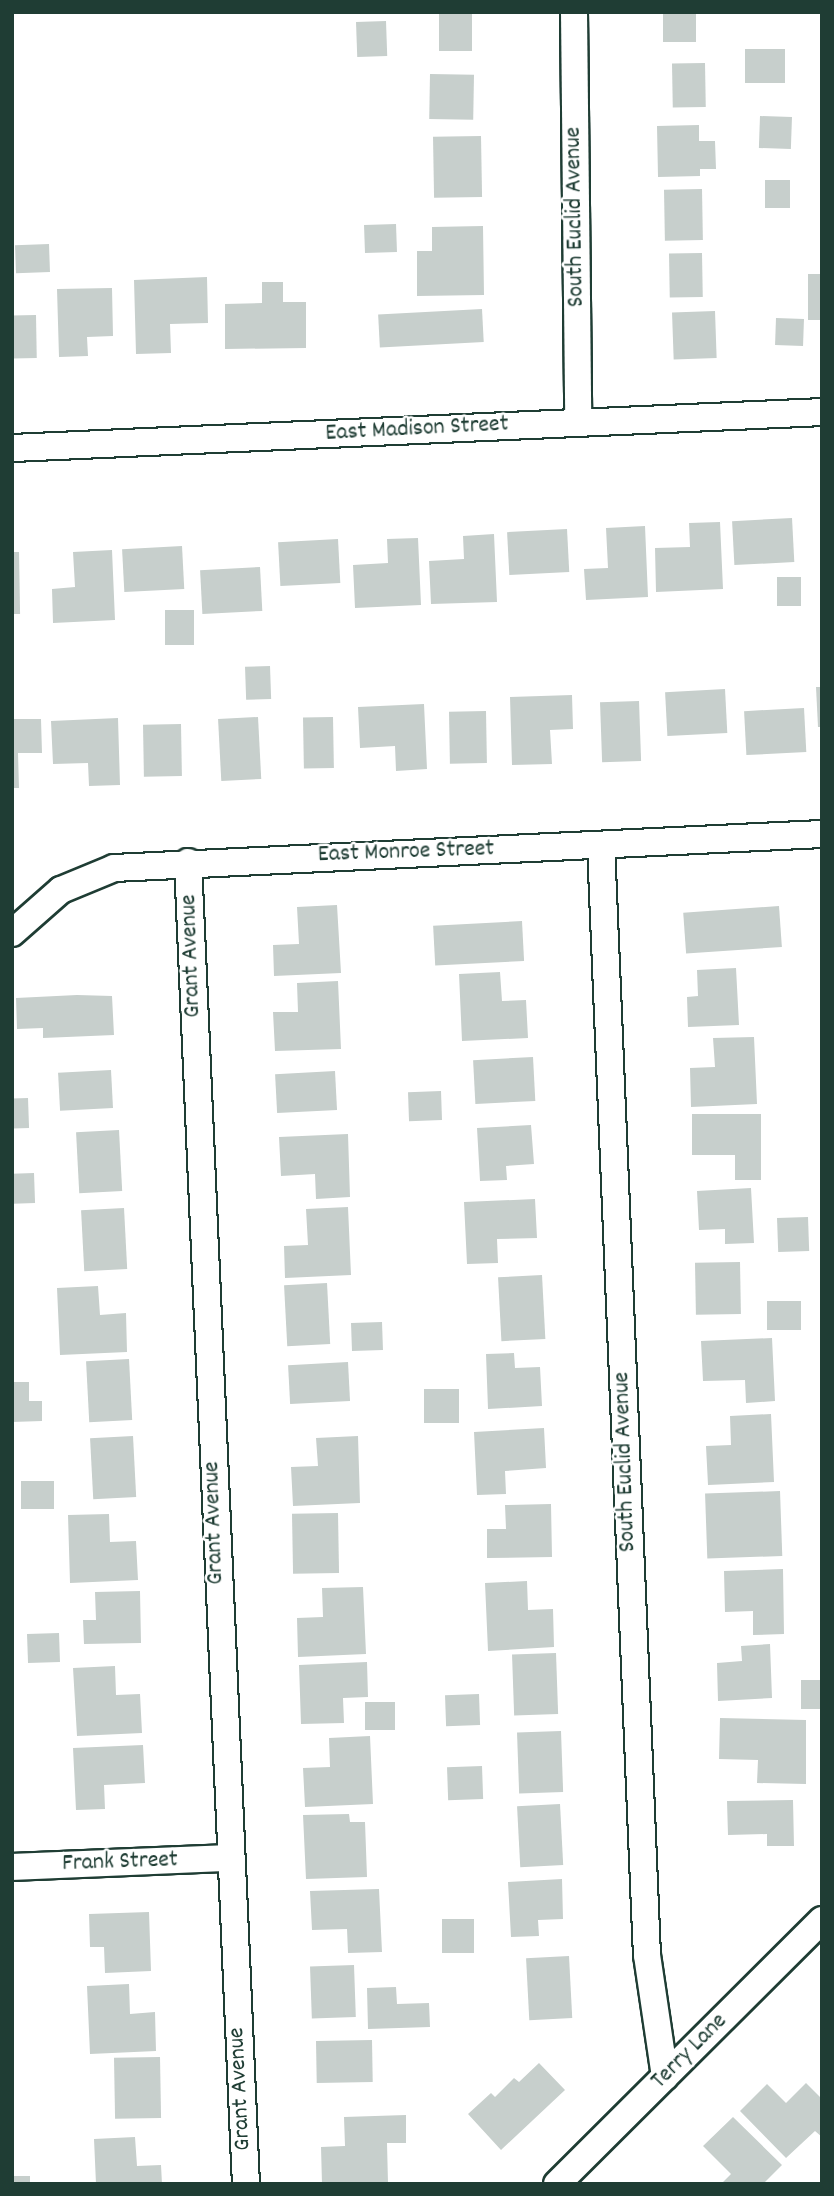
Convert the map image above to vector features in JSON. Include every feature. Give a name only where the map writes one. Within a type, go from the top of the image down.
[{"type":"street","name":"South Euclid Avenue","points":[[574,12],[578,422]]},
{"type":"street","name":"East Madison Street","points":[[12,448],[822,412]]},
{"type":"street","name":"East Monroe Street","points":[[12,933],[61,890],[90,875],[114,868],[188,862],[822,834]]},
{"type":"street","name":"South Euclid Avenue","points":[[601,845],[647,1955],[665,2077]]},
{"type":"street","name":"Grant Avenue","points":[[188,862],[229,1858],[246,2184]]},
{"type":"street","name":"Frank Street","points":[[12,1867],[229,1858]]},
{"type":"street","name":"Terry Lane","points":[[558,2184],[822,1920]]},
{"type":"building","points":[[439,12],[472,12],[472,51],[439,51]]},
{"type":"building","points":[[663,12],[696,12],[696,42],[663,42]]},
{"type":"building","points":[[386,21],[387,56],[357,57],[356,22]]},
{"type":"building","points":[[745,49],[785,49],[785,83],[745,83]]},
{"type":"building","points":[[705,63],[706,107],[673,108],[672,64]]},
{"type":"building","points":[[430,74],[474,75],[473,120],[429,119]]},
{"type":"building","points":[[760,116],[792,117],[791,149],[759,148]]},
{"type":"building","points":[[699,125],[699,141],[715,141],[716,169],[700,169],[700,176],[658,177],[657,126]]},
{"type":"building","points":[[481,136],[482,197],[434,198],[433,137]]},
{"type":"building","points":[[765,180],[790,180],[790,208],[765,208]]},
{"type":"building","points":[[702,189],[703,240],[665,241],[664,190]]},
{"type":"building","points":[[396,224],[397,252],[365,253],[364,225]]},
{"type":"building","points":[[483,226],[484,295],[417,296],[417,251],[432,251],[432,227]]},
{"type":"building","points":[[49,244],[50,272],[16,273],[15,245]]},
{"type":"building","points":[[702,253],[703,297],[670,298],[669,254]]},
{"type":"building","points":[[808,274],[822,274],[822,320],[808,320]]},
{"type":"building","points":[[207,277],[208,323],[170,324],[171,353],[136,354],[134,280]]},
{"type":"building","points":[[262,282],[283,282],[283,302],[306,302],[306,348],[225,349],[225,304],[262,303]]},
{"type":"building","points":[[112,288],[113,336],[87,337],[88,356],[59,357],[57,289]]},
{"type":"building","points":[[482,309],[484,342],[380,347],[378,314]]},
{"type":"building","points":[[715,311],[717,358],[674,359],[672,313]]},
{"type":"building","points":[[12,315],[36,315],[37,358],[13,358]]},
{"type":"building","points":[[776,318],[804,319],[803,346],[775,345]]},
{"type":"building","points":[[792,518],[794,562],[734,565],[732,521]]},
{"type":"building","points":[[720,522],[723,589],[656,592],[655,548],[690,547],[689,523]]},
{"type":"building","points":[[645,526],[648,597],[586,600],[584,569],[608,568],[606,528]]},
{"type":"building","points":[[567,529],[569,572],[509,575],[507,532]]},
{"type":"building","points":[[494,534],[497,602],[431,604],[429,561],[464,559],[463,536]]},
{"type":"building","points":[[418,538],[421,605],[355,608],[353,565],[388,563],[387,539]]},
{"type":"building","points":[[338,539],[340,583],[280,586],[278,542]]},
{"type":"building","points":[[182,546],[184,589],[124,592],[122,549]]},
{"type":"building","points":[[112,550],[115,620],[53,623],[52,589],[75,587],[73,552]]},
{"type":"building","points":[[12,552],[19,552],[20,614],[13,614]]},
{"type":"building","points":[[260,567],[262,611],[202,614],[200,570]]},
{"type":"building","points":[[777,577],[801,577],[801,606],[777,606]]},
{"type":"building","points":[[165,610],[194,610],[194,645],[165,645]]},
{"type":"building","points":[[270,666],[271,699],[246,700],[245,667]]},
{"type":"building","points":[[816,687],[822,687],[822,727],[818,727]]},
{"type":"building","points":[[725,689],[727,733],[667,736],[665,692]]},
{"type":"building","points":[[572,695],[573,729],[550,730],[552,764],[512,765],[510,697]]},
{"type":"building","points":[[639,701],[641,761],[602,762],[600,702]]},
{"type":"building","points":[[424,704],[427,769],[396,771],[395,746],[360,748],[358,707]]},
{"type":"building","points":[[804,708],[806,752],[746,755],[744,711]]},
{"type":"building","points":[[486,711],[487,763],[450,764],[449,712]]},
{"type":"building","points":[[258,717],[261,779],[221,781],[218,719]]},
{"type":"building","points":[[333,717],[334,768],[304,769],[303,718]]},
{"type":"building","points":[[118,718],[120,785],[89,786],[88,763],[53,764],[51,721]]},
{"type":"building","points":[[12,719],[41,719],[42,753],[18,753],[19,788],[12,788]]},
{"type":"building","points":[[181,724],[182,776],[144,777],[143,725]]},
{"type":"building","points":[[337,905],[341,973],[274,976],[273,945],[299,944],[297,907]]},
{"type":"building","points":[[779,906],[782,947],[686,954],[683,913]]},
{"type":"building","points":[[522,921],[524,961],[435,966],[433,926]]},
{"type":"building","points":[[736,968],[739,1025],[688,1027],[687,997],[698,996],[697,970]]},
{"type":"building","points":[[500,972],[502,1001],[526,1000],[528,1038],[462,1041],[459,974]]},
{"type":"building","points":[[338,981],[341,1049],[275,1051],[273,1012],[298,1012],[297,983]]},
{"type":"building","points":[[112,996],[114,1035],[43,1038],[43,1028],[17,1029],[16,998]]},
{"type":"building","points":[[754,1037],[757,1104],[691,1107],[690,1068],[715,1067],[713,1038]]},
{"type":"building","points":[[533,1057],[535,1101],[475,1104],[473,1060]]},
{"type":"building","points":[[111,1070],[113,1108],[60,1111],[58,1073]]},
{"type":"building","points":[[335,1071],[337,1110],[277,1113],[275,1074]]},
{"type":"building","points":[[441,1091],[442,1120],[409,1121],[408,1092]]},
{"type":"building","points":[[28,1098],[29,1128],[13,1129],[12,1099]]},
{"type":"building","points":[[692,1114],[761,1114],[761,1180],[735,1180],[735,1155],[692,1155]]},
{"type":"building","points":[[531,1125],[534,1164],[506,1166],[507,1180],[480,1181],[477,1128]]},
{"type":"building","points":[[119,1130],[122,1191],[79,1193],[76,1132]]},
{"type":"building","points":[[348,1134],[350,1197],[316,1199],[315,1174],[281,1176],[279,1137]]},
{"type":"building","points":[[34,1173],[35,1203],[13,1204],[12,1174]]},
{"type":"building","points":[[751,1188],[754,1243],[725,1244],[725,1229],[699,1230],[697,1191]]},
{"type":"building","points":[[535,1199],[537,1238],[497,1239],[498,1263],[467,1264],[464,1202]]},
{"type":"building","points":[[348,1207],[351,1275],[285,1278],[284,1246],[308,1245],[306,1209]]},
{"type":"building","points":[[124,1208],[127,1269],[84,1271],[81,1210]]},
{"type":"building","points":[[808,1217],[809,1251],[778,1252],[777,1218]]},
{"type":"building","points":[[740,1262],[741,1314],[696,1315],[695,1263]]},
{"type":"building","points":[[542,1275],[545,1339],[501,1341],[498,1277]]},
{"type":"building","points":[[327,1283],[330,1344],[287,1346],[284,1285]]},
{"type":"building","points":[[98,1286],[100,1315],[126,1313],[127,1352],[60,1355],[57,1288]]},
{"type":"building","points":[[767,1301],[801,1301],[801,1330],[767,1330]]},
{"type":"building","points":[[382,1322],[383,1350],[352,1351],[351,1323]]},
{"type":"building","points":[[772,1338],[775,1401],[746,1403],[745,1380],[703,1381],[701,1341]]},
{"type":"building","points":[[514,1353],[515,1368],[540,1367],[542,1406],[488,1409],[486,1354]]},
{"type":"building","points":[[129,1359],[132,1420],[89,1422],[86,1361]]},
{"type":"building","points":[[348,1362],[350,1401],[290,1404],[288,1365]]},
{"type":"building","points":[[12,1382],[29,1382],[29,1401],[42,1401],[42,1421],[12,1422]]},
{"type":"building","points":[[424,1389],[459,1389],[459,1423],[424,1423]]},
{"type":"building","points":[[771,1414],[774,1482],[708,1485],[706,1446],[731,1445],[730,1416]]},
{"type":"building","points":[[544,1428],[546,1468],[505,1471],[506,1494],[477,1495],[474,1432]]},
{"type":"building","points":[[133,1436],[136,1497],[93,1499],[90,1438]]},
{"type":"building","points":[[358,1436],[360,1503],[293,1506],[291,1467],[318,1466],[316,1438]]},
{"type":"building","points":[[21,1481],[54,1481],[54,1509],[21,1509]]},
{"type":"building","points":[[780,1491],[782,1556],[707,1559],[705,1494]]},
{"type":"building","points":[[551,1504],[552,1557],[487,1558],[487,1529],[506,1529],[505,1505]]},
{"type":"building","points":[[338,1513],[339,1573],[293,1574],[292,1514]]},
{"type":"building","points":[[109,1514],[110,1542],[136,1541],[138,1580],[70,1583],[68,1515]]},
{"type":"building","points":[[783,1569],[784,1634],[753,1635],[753,1611],[725,1612],[724,1571]]},
{"type":"building","points":[[527,1581],[528,1610],[553,1609],[554,1647],[488,1651],[485,1583]]},
{"type":"building","points":[[363,1587],[366,1654],[298,1657],[297,1618],[323,1617],[322,1588]]},
{"type":"building","points":[[140,1591],[141,1643],[84,1644],[83,1620],[96,1620],[95,1592]]},
{"type":"building","points":[[59,1633],[60,1662],[28,1663],[27,1634]]},
{"type":"building","points":[[770,1644],[772,1698],[718,1701],[717,1663],[742,1661],[741,1646]]},
{"type":"building","points":[[556,1653],[558,1714],[514,1715],[512,1655]]},
{"type":"building","points":[[367,1662],[368,1697],[343,1698],[344,1723],[301,1724],[299,1665]]},
{"type":"building","points":[[115,1666],[116,1695],[140,1694],[142,1733],[77,1736],[73,1668]]},
{"type":"building","points":[[801,1680],[822,1680],[822,1709],[801,1709]]},
{"type":"building","points":[[479,1694],[480,1725],[446,1726],[445,1695]]},
{"type":"building","points":[[365,1702],[395,1702],[395,1730],[365,1730]]},
{"type":"building","points":[[720,1718],[806,1720],[806,1784],[757,1783],[758,1760],[719,1759]]},
{"type":"building","points":[[561,1731],[563,1792],[519,1793],[517,1733]]},
{"type":"building","points":[[370,1736],[373,1804],[305,1807],[303,1768],[330,1767],[329,1738]]},
{"type":"building","points":[[143,1745],[145,1783],[104,1785],[105,1809],[76,1810],[73,1748]]},
{"type":"building","points":[[482,1766],[483,1799],[448,1800],[447,1767]]},
{"type":"building","points":[[793,1800],[794,1846],[767,1846],[767,1834],[728,1835],[727,1801]]},
{"type":"building","points":[[560,1804],[563,1865],[520,1867],[517,1806]]},
{"type":"building","points":[[349,1814],[350,1822],[365,1822],[367,1877],[306,1879],[303,1815]]},
{"type":"building","points":[[562,1879],[563,1919],[538,1920],[539,1936],[511,1937],[508,1882]]},
{"type":"building","points":[[379,1889],[382,1952],[348,1953],[347,1929],[312,1930],[310,1891]]},
{"type":"building","points":[[149,1912],[151,1971],[105,1973],[104,1947],[90,1947],[89,1914]]},
{"type":"building","points":[[442,1919],[474,1919],[474,1953],[442,1953]]},
{"type":"building","points":[[569,1956],[572,2018],[529,2020],[526,1958]]},
{"type":"building","points":[[354,1965],[356,2017],[312,2019],[310,1967]]},
{"type":"building","points":[[129,1984],[130,2014],[155,2012],[156,2051],[90,2054],[87,1986]]},
{"type":"building","points":[[396,1987],[397,2004],[429,2003],[430,2027],[368,2029],[367,1988]]},
{"type":"building","points":[[372,2040],[373,2082],[317,2083],[316,2041]]},
{"type":"building","points":[[160,2057],[161,2118],[115,2119],[114,2058]]},
{"type":"building","points":[[539,2063],[565,2090],[501,2150],[468,2114],[491,2093],[495,2097],[514,2078],[519,2082]]},
{"type":"building","points":[[806,2083],[822,2099],[822,2137],[815,2131],[786,2158],[740,2111],[767,2084],[786,2103]]},
{"type":"building","points":[[406,2115],[406,2143],[387,2143],[388,2183],[322,2184],[321,2147],[345,2146],[344,2117]]},
{"type":"building","points":[[733,2117],[782,2165],[763,2184],[721,2184],[731,2174],[703,2146]]},
{"type":"building","points":[[135,2137],[137,2166],[161,2165],[162,2184],[96,2184],[94,2139]]},
{"type":"building","points":[[12,2176],[30,2176],[30,2184],[12,2184]]}]
